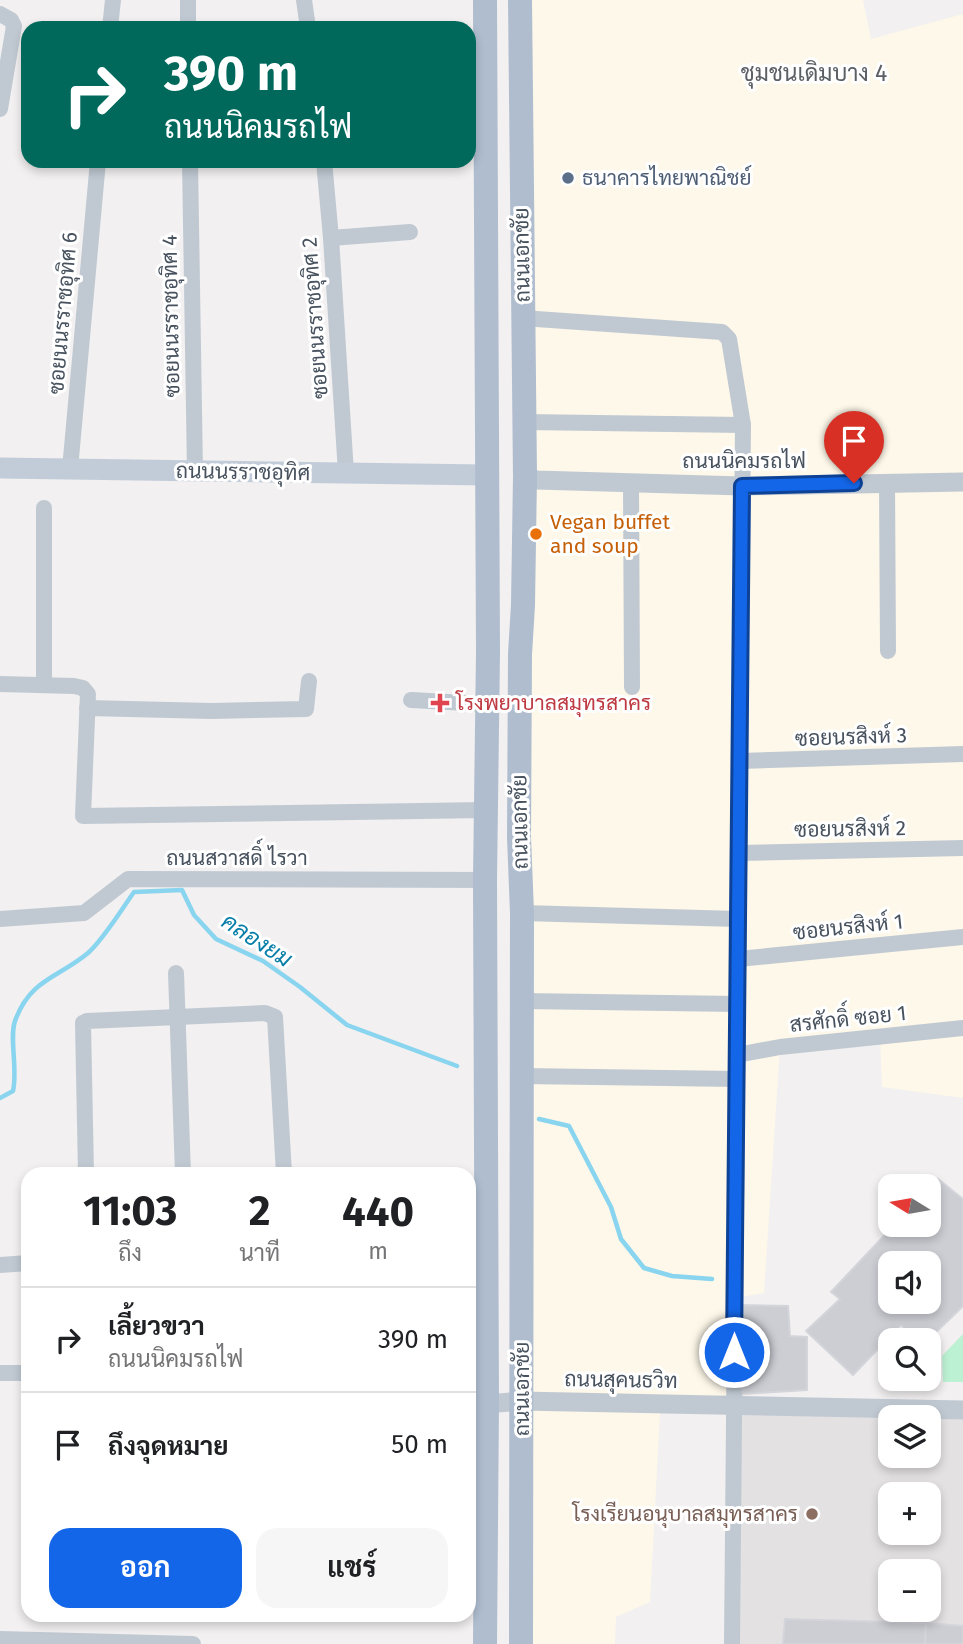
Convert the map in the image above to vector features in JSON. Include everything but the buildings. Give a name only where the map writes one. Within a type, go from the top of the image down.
[{"type":"main road","name":"ถนนเอกชัย","points":[[485,0],[488,652],[477,1249],[478,1404],[485,1644]]},
{"type":"main road","name":"ถนนเอกชัย","points":[[520,0],[525,476],[519,836],[522,914],[521,1644]]},
{"type":"main road","name":"ถนนนรราชอุทิศ","points":[[0,468],[486,475]]},
{"type":"main road","points":[[486,475],[525,476]]},
{"type":"street","points":[[111,21],[113,0]]},
{"type":"street","points":[[188,0],[188,21]]},
{"type":"street","points":[[304,0],[307,21]]},
{"type":"street","points":[[0,14],[11,20],[14,26],[0,109]]},
{"type":"street","name":"ซอยนนรราชอุทิศ 6","points":[[70,469],[97,168]]},
{"type":"street","name":"ซอยนนรราชอุทิศ 4","points":[[190,168],[194,471]]},
{"type":"street","name":"ซอยนนรราชอุทิศ 2","points":[[325,168],[346,473]]},
{"type":"street","points":[[331,239],[410,232]]},
{"type":"street","points":[[522,318],[722,332],[729,339],[743,425],[732,1644]]},
{"type":"street","points":[[524,422],[743,425]]},
{"type":"street","name":"ถนนนิคมรถไฟ","points":[[525,476],[537,480],[742,486],[963,482]]},
{"type":"street","points":[[631,483],[632,687]]},
{"type":"street","points":[[887,483],[888,652]]},
{"type":"street","points":[[44,509],[44,685]]},
{"type":"street","points":[[87,708],[211,711],[306,709],[309,681]]},
{"type":"street","points":[[0,684],[83,688],[88,694],[83,816],[486,810]]},
{"type":"street","points":[[411,700],[486,704]]},
{"type":"street","name":"ซอยนรสิงห์ 3","points":[[740,761],[963,754]]},
{"type":"street","name":"ซอยนรสิงห์ 2","points":[[739,853],[963,848]]},
{"type":"street","name":"ถนนสวาสดิ์ ไรวา","points":[[0,919],[84,913],[128,879],[485,880]]},
{"type":"street","points":[[522,914],[738,919]]},
{"type":"street","name":"ซอยนรสิงห์ 1","points":[[738,960],[963,937]]},
{"type":"street","points":[[176,973],[183,1167]]},
{"type":"street","points":[[522,1001],[737,1004]]},
{"type":"street","points":[[86,1167],[83,1023],[265,1013],[275,1017],[284,1167]]},
{"type":"street","name":"สรศักดิ์ ซอย 1","points":[[737,1055],[780,1047],[963,1028]]},
{"type":"street","points":[[522,1076],[737,1079]]},
{"type":"street","points":[[0,1265],[21,1264]]},
{"type":"street","points":[[0,1373],[21,1373]]},
{"type":"street","name":"ถนนสุคนธวิท","points":[[478,1404],[522,1401],[963,1410]]},
{"type":"street","points":[[0,1639],[193,1644]]},
{"type":"shaded area","points":[[520,0],[863,0],[871,39],[963,14],[963,1098],[882,1087],[880,1036],[780,1047],[764,1293],[735,1298],[734,1406],[660,1413],[650,1602],[616,1617],[615,1644],[523,1644]]},
{"type":"shaded area","name":"โรงเรียนอนุบาลสมุทรสาคร","points":[[734,1406],[878,1409],[878,1468],[941,1468],[941,1410],[963,1410],[963,1644],[734,1644]]},
{"type":"green space","points":[[963,1334],[963,1382],[943,1382],[942,1356]]},
{"type":"waterway","name":"คลองยม","points":[[0,1098],[13,1091],[13,1028],[21,1007],[37,988],[94,947],[134,892],[182,890],[194,915],[216,939],[263,961],[347,1025],[457,1066]]},
{"type":"waterway","name":"คลองยม","points":[[539,1119],[569,1126],[611,1207],[621,1239],[644,1268],[672,1276],[712,1279]]},
{"type":"place","name":"ธนาคารไทยพาณิชย์","points":[[568,178]]},
{"type":"place","name":"Vegan buffet and soup","points":[[536,534]]},
{"type":"place","name":"โรงพยาบาลสมุทรสาคร","points":[[440,703]]},
{"type":"place","name":"โรงเรียนอนุบาลสมุทรสาคร","points":[[812,1514]]},
{"type":"district","name":"ชุมชนเดิมบาง 4","points":[[814,73]]},
{"type":"route","points":[[734,1352],[742,486],[854,483]]}]
